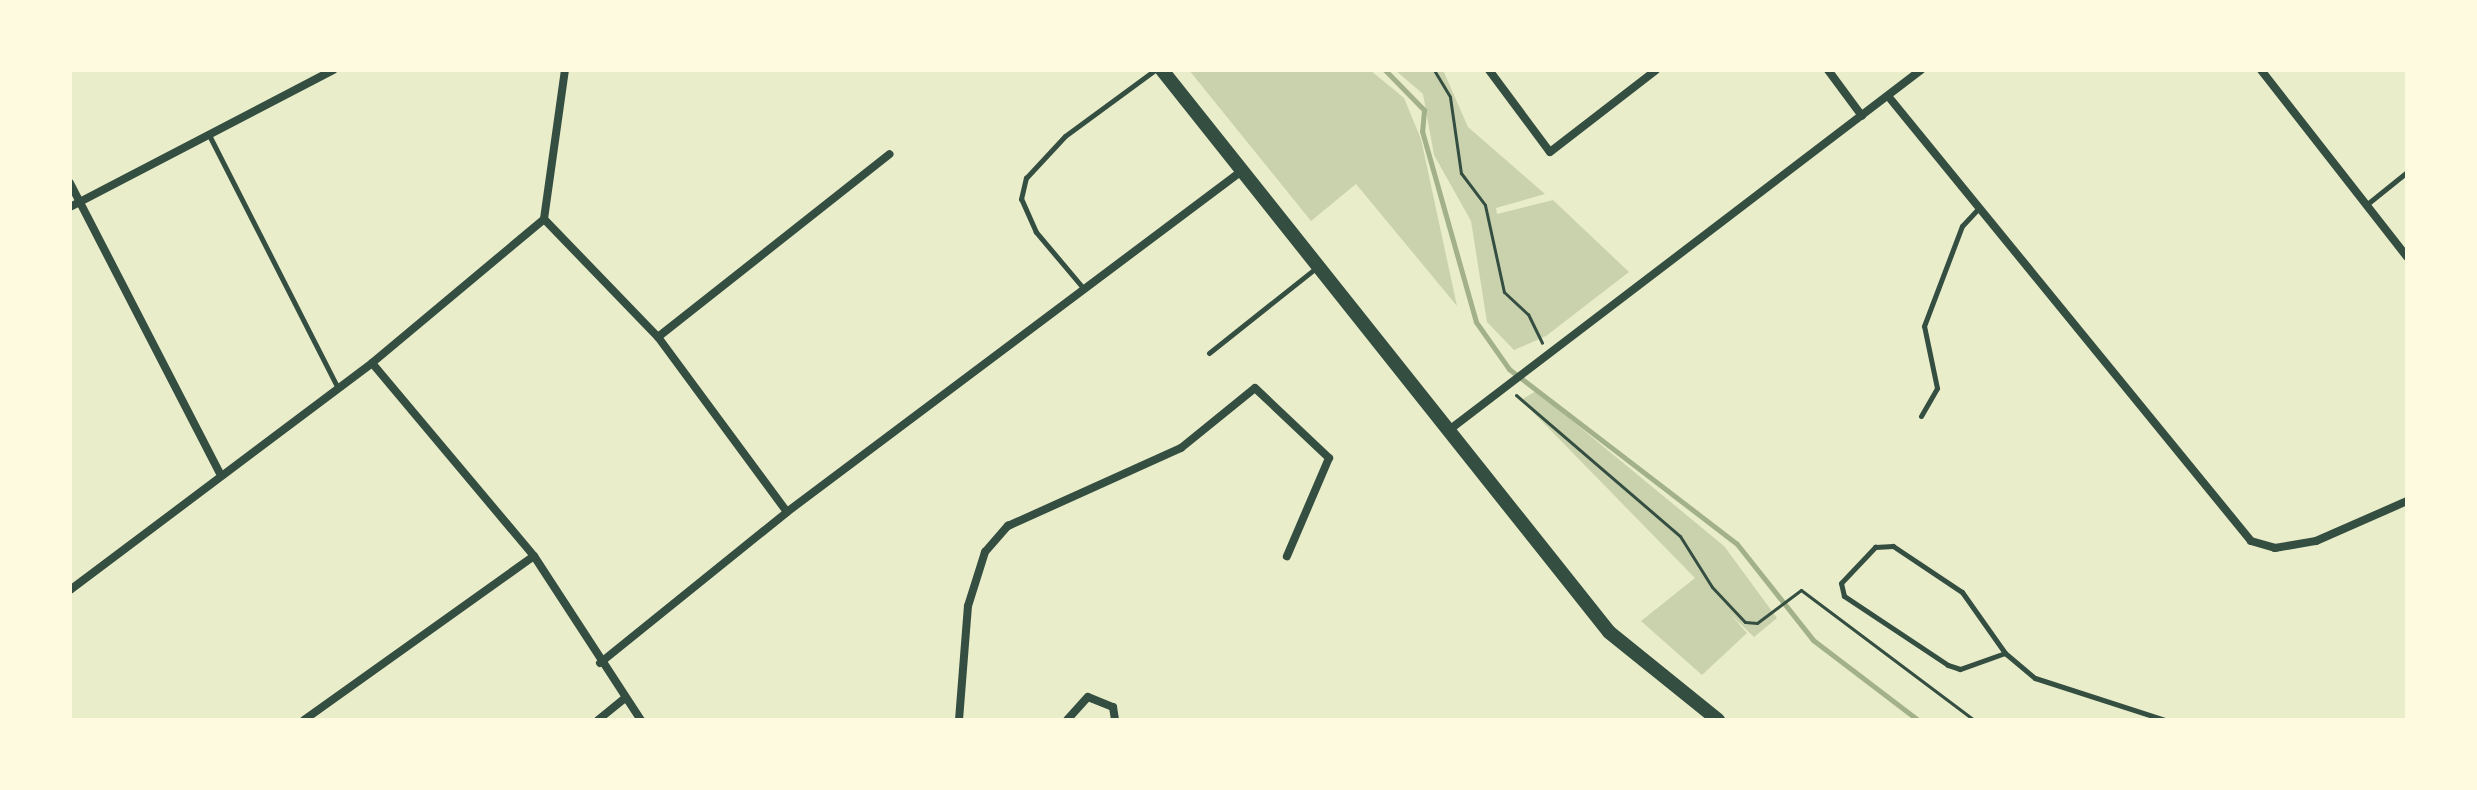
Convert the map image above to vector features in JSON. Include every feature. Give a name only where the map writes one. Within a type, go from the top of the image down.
[{"type":"street","points":[[70,207],[333,70]]},
{"type":"street","points":[[70,590],[220,473],[372,363],[544,219],[565,70]]},
{"type":"street","points":[[1162,70],[1453,427],[1609,632],[1718,720]]},
{"type":"street","points":[[1489,70],[1550,152],[1656,70]]},
{"type":"street","points":[[1828,70],[1862,116]]},
{"type":"street","points":[[1453,427],[1921,70]]},
{"type":"street","points":[[2261,70],[2407,257]]},
{"type":"street","points":[[1888,96],[2251,541],[2275,548],[2316,541],[2407,501]]},
{"type":"street","points":[[658,337],[890,154]]},
{"type":"street","points":[[600,663],[787,512],[1243,169]]},
{"type":"street","points":[[70,183],[220,473]]},
{"type":"street","points":[[544,219],[658,337],[787,512]]},
{"type":"street","points":[[372,363],[534,556],[600,663],[641,720]]},
{"type":"street","points":[[959,720],[968,606],[985,552],[1008,526],[1181,448],[1255,388],[1329,458],[1287,556]]},
{"type":"street","points":[[304,720],[534,556]]},
{"type":"street","points":[[1067,720],[1088,697],[1113,707],[1115,720]]},
{"type":"street","points":[[598,720],[625,698]]},
{"type":"lane","points":[[1084,289],[1036,232],[1021,199],[1026,178],[1065,136],[1155,70]]},
{"type":"lane","points":[[209,135],[338,388]]},
{"type":"lane","points":[[2366,205],[2407,172]]},
{"type":"lane","points":[[1921,416],[1937,388],[1924,326],[1962,226],[1979,208]]},
{"type":"lane","points":[[1209,353],[1321,264]]},
{"type":"lane","points":[[2005,653],[1960,669],[1948,665],[1844,596],[1841,583],[1875,547],[1893,546],[1962,592],[2005,653],[2035,678],[2165,720]]},
{"type":"path","points":[[1434,70],[1450,97],[1461,173],[1485,205],[1504,292],[1542,343],[1530,352]]},
{"type":"path","points":[[1519,398],[1526,397],[1680,536],[1712,587],[1745,622],[1757,623],[1801,590],[1974,720]]},
{"type":"green space","points":[[1189,70],[1370,70],[1404,98],[1421,139],[1457,306],[1356,184],[1311,221]]},
{"type":"green space","points":[[1395,70],[1443,70],[1468,127],[1545,194],[1496,208],[1497,214],[1553,200],[1629,272],[1546,336],[1514,350],[1487,322],[1471,221],[1434,155],[1423,94]]},
{"type":"green space","points":[[1536,391],[1724,546],[1777,618],[1754,637],[1730,614],[1747,633],[1702,675],[1641,621],[1695,578],[1521,400]]},
{"type":"waterway","points":[[1385,70],[1424,110],[1422,131],[1476,322],[1509,369],[1737,544],[1813,640],[1918,720]]}]
